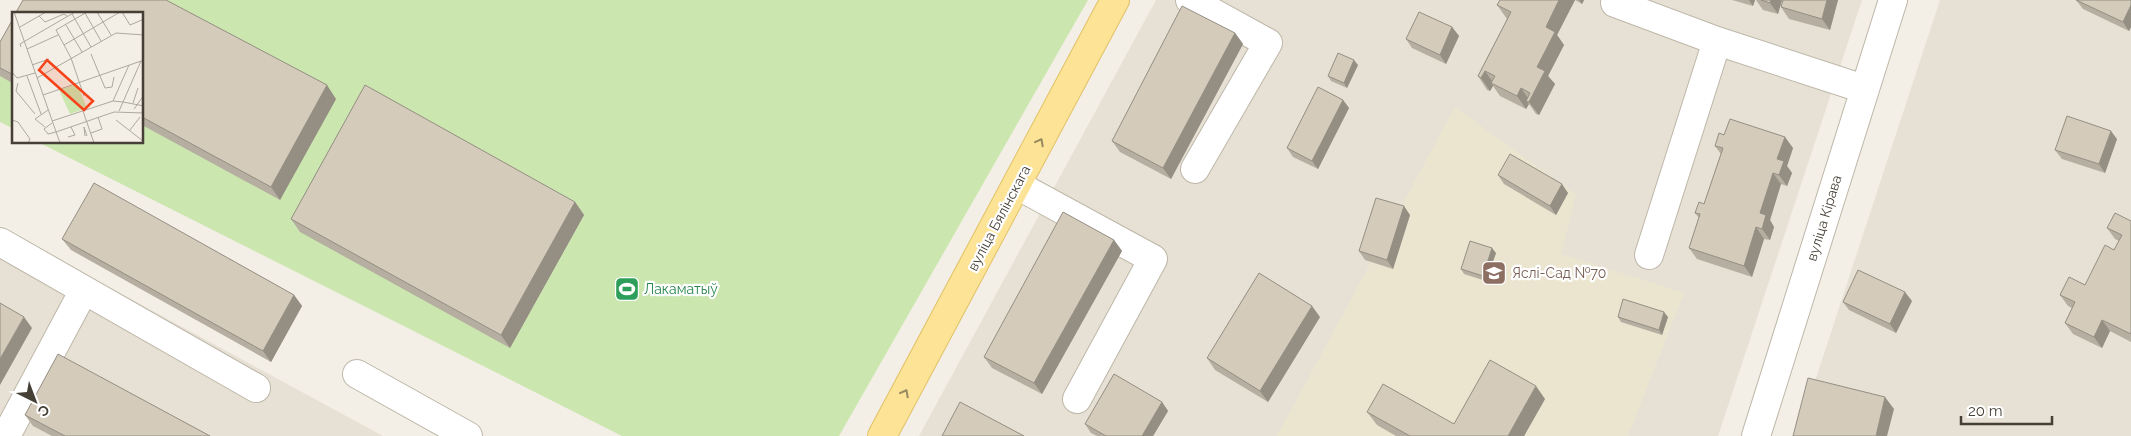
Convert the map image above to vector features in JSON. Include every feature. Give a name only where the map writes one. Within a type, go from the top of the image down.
[{"type":"main road","name":"вуліца Бялінскага","points":[[882,436],[1115,0]]},
{"type":"street","points":[[1190,0],[1268,43],[1195,169]]},
{"type":"street","points":[[1616,0],[1614,3],[1717,41],[1864,89]]},
{"type":"street","name":"вуліца Кірава","points":[[1756,436],[1893,0]]},
{"type":"street","points":[[1649,255],[1717,41]]},
{"type":"street","points":[[1017,185],[1153,259],[1077,399]]},
{"type":"street","points":[[0,242],[256,388]]},
{"type":"street","points":[[6,436],[84,290]]},
{"type":"street","points":[[357,374],[468,436]]},
{"type":"shaded area","points":[[1156,0],[1862,0],[1718,436],[919,436]]},
{"type":"shaded area","points":[[1940,0],[2131,0],[2131,436],[1797,436]]},
{"type":"shaded area","name":"Яслі-Сад №70","points":[[1455,107],[1576,195],[1561,254],[1684,293],[1628,436],[1277,436]]},
{"type":"shaded area","points":[[0,228],[383,436],[0,436]]},
{"type":"green space","name":"Лакаматыў","points":[[39,0],[1088,0],[839,436],[622,436],[42,144],[144,144],[144,12],[32,12]]},
{"type":"green space","points":[[12,51],[12,128],[0,122],[0,73]]},
{"type":"building","points":[[23,0],[166,0],[327,85],[271,187],[144,118],[144,12],[16,12]]},
{"type":"building","points":[[1500,0],[1559,0],[1546,27],[1555,32],[1537,67],[1545,71],[1529,102],[1526,101],[1530,93],[1521,88],[1517,96],[1491,83],[1495,76],[1485,71],[1481,78],[1478,76],[1511,12],[1497,5]]},
{"type":"building","points":[[1783,0],[1827,0],[1822,19],[1781,7]]},
{"type":"building","points":[[2076,0],[2131,0],[2131,5],[2123,22]]},
{"type":"building","points":[[1182,6],[1235,33],[1163,168],[1112,141]]},
{"type":"building","points":[[1419,12],[1452,27],[1440,55],[1406,39]]},
{"type":"building","points":[[12,21],[12,74],[0,68],[0,42]]},
{"type":"building","points":[[1338,53],[1354,60],[1344,83],[1328,76]]},
{"type":"building","points":[[365,85],[575,202],[501,335],[291,219]]},
{"type":"building","points":[[1318,87],[1343,100],[1312,161],[1287,148]]},
{"type":"building","points":[[2067,116],[2111,131],[2099,164],[2055,150]]},
{"type":"building","points":[[1730,119],[1785,137],[1777,159],[1784,161],[1779,175],[1773,173],[1760,213],[1766,215],[1762,229],[1756,227],[1744,266],[1689,248],[1700,214],[1695,213],[1699,202],[1704,204],[1723,148],[1715,146],[1719,133],[1724,135]]},
{"type":"building","points":[[1510,154],[1562,184],[1550,206],[1498,175]]},
{"type":"building","points":[[94,183],[294,295],[263,351],[62,239]]},
{"type":"building","points":[[1376,198],[1404,206],[1387,260],[1359,251]]},
{"type":"building","points":[[1063,212],[1114,240],[1034,383],[984,357]]},
{"type":"building","points":[[2115,213],[2131,221],[2131,334],[2102,320],[2094,337],[2065,323],[2075,302],[2060,295],[2069,277],[2085,285],[2105,245],[2114,250],[2122,235],[2107,228]]},
{"type":"building","points":[[1470,241],[1492,248],[1483,276],[1461,269]]},
{"type":"building","points":[[1858,270],[1905,292],[1890,324],[1843,302]]},
{"type":"building","points":[[1259,273],[1312,306],[1260,391],[1207,358]]},
{"type":"building","points":[[1623,299],[1664,312],[1659,330],[1618,317]]},
{"type":"building","points":[[0,303],[24,317],[0,359]]},
{"type":"building","points":[[58,354],[210,436],[65,436],[25,415]]},
{"type":"building","points":[[1490,360],[1536,386],[1508,436],[1410,436],[1367,412],[1383,384],[1454,424]]},
{"type":"building","points":[[1114,374],[1162,402],[1142,436],[1106,436],[1085,424]]},
{"type":"building","points":[[1808,378],[1885,397],[1876,436],[1793,436]]},
{"type":"building","points":[[960,402],[1024,436],[942,436]]},
{"type":"place","name":"Яслі-Сад №70","points":[[1494,273]]},
{"type":"place","name":"Лакаматыў","points":[[627,289]]}]
